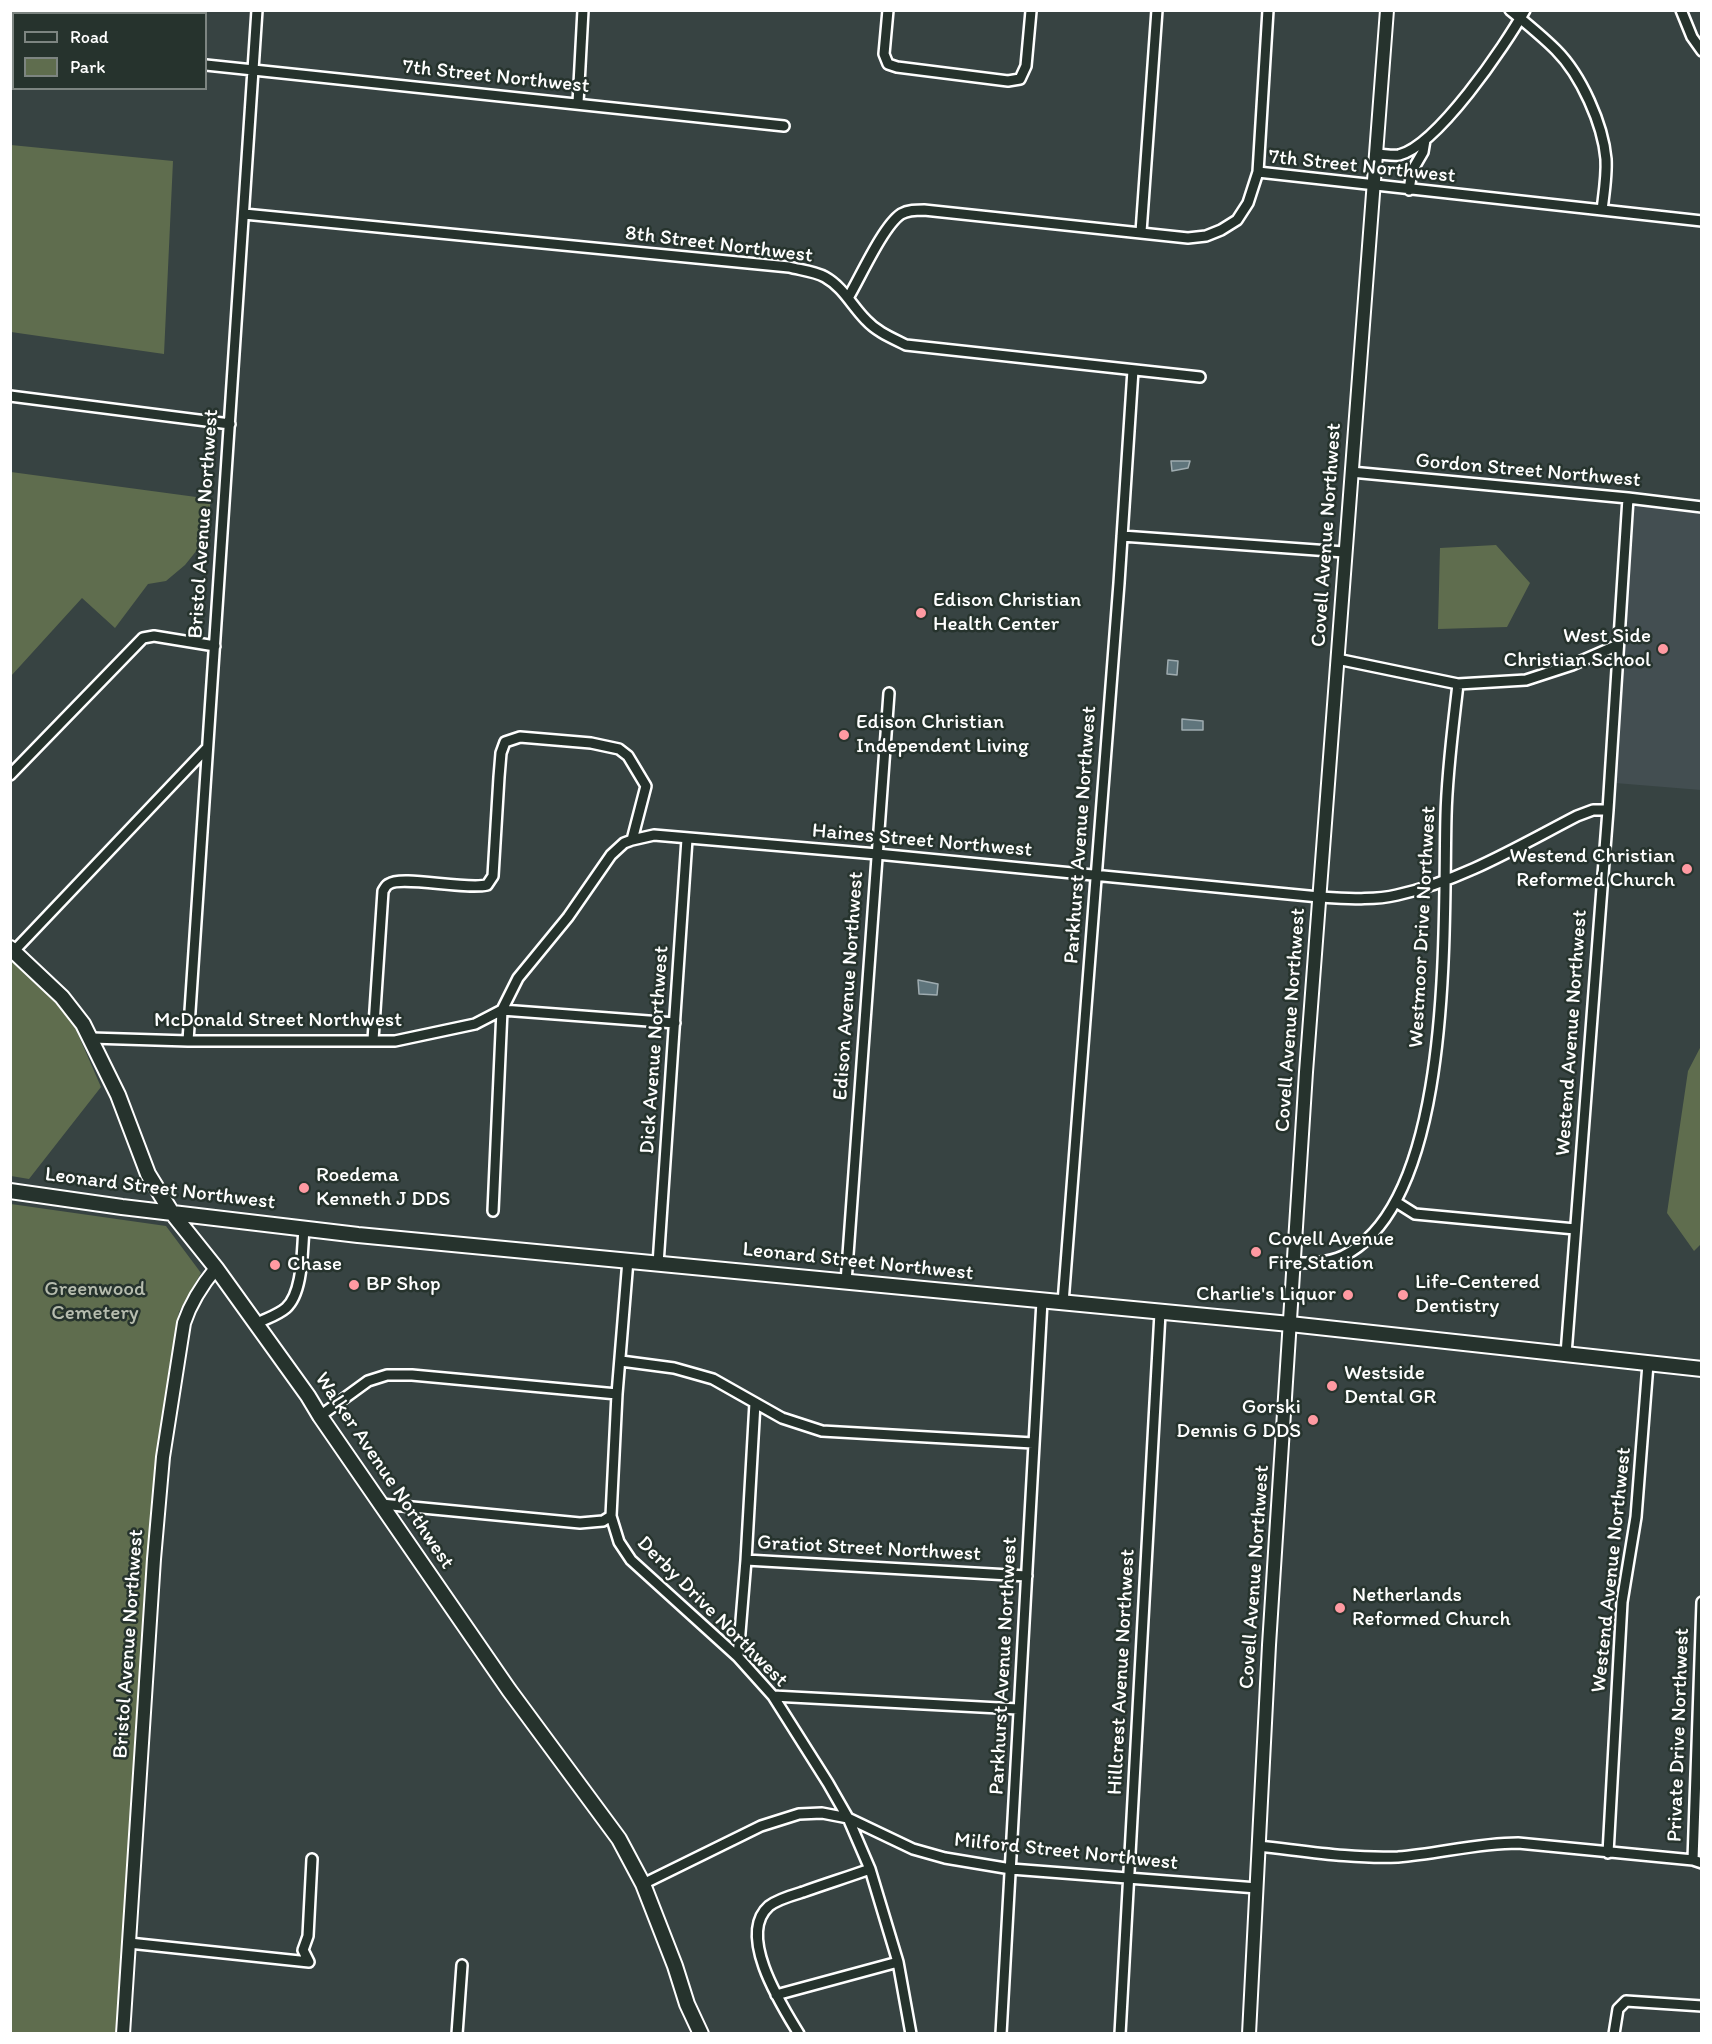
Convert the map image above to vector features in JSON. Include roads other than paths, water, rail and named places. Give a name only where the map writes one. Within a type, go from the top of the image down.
[{"type":"main road","name":"Walker Avenue Northwest","points":[[12,950],[62,997],[91,1038],[121,1101],[148,1174],[172,1213],[216,1268],[308,1396],[509,1690],[619,1839],[643,1884],[675,1966],[687,2004],[701,2034]]},
{"type":"main road","name":"Leonard Street Northwest","points":[[10,1191],[304,1229],[1290,1324],[1701,1369]]},
{"type":"street","name":"Bristol Avenue Northwest","points":[[188,1041],[257,10]]},
{"type":"street","points":[[578,103],[583,10]]},
{"type":"street","points":[[888,10],[884,54],[888,64],[1008,81],[1020,79],[1026,66],[1031,11]]},
{"type":"street","points":[[1141,232],[1157,10]]},
{"type":"street","points":[[1258,172],[1268,10]]},
{"type":"street","name":"Covell Avenue Northwest","points":[[1249,2034],[1269,1645],[1318,897],[1387,10]]},
{"type":"street","points":[[1510,10],[1522,14],[1557,51],[1581,85],[1591,106],[1603,142],[1605,157],[1606,182],[1602,210]]},
{"type":"street","points":[[1681,10],[1692,37],[1701,51]]},
{"type":"street","points":[[1376,154],[1399,155],[1425,140],[1456,108],[1483,74],[1522,14]]},
{"type":"street","name":"7th Street Northwest","points":[[207,65],[253,72],[578,103],[784,126]]},
{"type":"street","points":[[1409,190],[1412,171],[1423,152],[1425,140]]},
{"type":"street","name":"7th Street Northwest","points":[[848,298],[891,223],[911,210],[1188,238],[1206,236],[1237,220],[1248,203],[1258,172],[1701,221]]},
{"type":"street","name":"8th Street Northwest","points":[[244,214],[789,267],[823,276],[834,283],[867,322],[906,345],[1200,377]]},
{"type":"street","name":"Parkhurst Avenue Northwest","points":[[1063,1303],[1133,370]]},
{"type":"street","points":[[10,396],[230,424]]},
{"type":"street","name":"Gordon Street Northwest","points":[[1351,472],[1701,507]]},
{"type":"street","name":"Westend Avenue Northwest","points":[[1566,1354],[1608,810],[1628,498]]},
{"type":"street","points":[[1122,536],[1344,552]]},
{"type":"street","points":[[10,775],[143,638],[154,636],[215,646]]},
{"type":"street","points":[[1337,659],[1458,684],[1526,680],[1572,665],[1618,645]]},
{"type":"street","name":"Westmoor Drive Northwest","points":[[1294,1263],[1318,1263],[1344,1255],[1383,1223],[1396,1202],[1421,1130],[1430,1093],[1439,1036],[1447,801],[1458,684]]},
{"type":"street","name":"Edison Avenue Northwest","points":[[846,1282],[890,693]]},
{"type":"street","points":[[373,1041],[383,891],[389,884],[399,880],[457,887],[487,885],[493,876],[501,753],[505,742],[520,737],[591,743],[619,749],[627,756],[646,786],[632,840],[624,843],[611,855],[568,917],[518,978],[502,1010],[493,1211]]},
{"type":"street","points":[[12,950],[207,747]]},
{"type":"street","name":"Haines Street Northwest","points":[[632,840],[654,835],[877,854],[1318,897],[1362,898],[1395,895],[1445,880],[1470,871],[1577,816],[1593,810],[1608,810]]},
{"type":"street","name":"Dick Avenue Northwest","points":[[658,1264],[687,839]]},
{"type":"street","points":[[502,1010],[675,1023]]},
{"type":"street","name":"McDonald Street Northwest","points":[[91,1038],[188,1041],[395,1041],[475,1024],[502,1010]]},
{"type":"street","points":[[1396,1202],[1415,1214],[1575,1229]]},
{"type":"street","points":[[256,1324],[285,1309],[293,1299],[301,1267],[304,1229]]},
{"type":"street","name":"Derby Drive Northwest","points":[[628,1260],[617,1394],[611,1516],[619,1542],[631,1560],[738,1657],[773,1696],[806,1747],[848,1818],[870,1869],[898,1962],[911,2034]]},
{"type":"street","name":"Bristol Avenue Northwest","points":[[123,2034],[154,1559],[163,1457],[184,1323],[189,1308],[202,1285],[216,1268]]},
{"type":"street","name":"Parkhurst Avenue Northwest","points":[[1001,2034],[1042,1301]]},
{"type":"street","name":"Hillcrest Avenue Northwest","points":[[1120,2034],[1160,1313]]},
{"type":"street","points":[[621,1361],[674,1368],[713,1379],[782,1418],[822,1431],[1033,1443]]},
{"type":"street","name":"Westend Avenue Northwest","points":[[1608,1853],[1622,1602],[1636,1517],[1648,1364]]},
{"type":"street","points":[[320,1416],[368,1382],[387,1375],[412,1375],[617,1394]]},
{"type":"street","points":[[738,1657],[755,1404]]},
{"type":"street","points":[[381,1504],[580,1523],[603,1521],[611,1516]]},
{"type":"street","name":"Gratiot Street Northwest","points":[[746,1560],[1027,1576]]},
{"type":"street","name":"Private Drive Northwest","points":[[1697,1862],[1701,1602]]},
{"type":"street","points":[[773,1696],[1018,1709]]},
{"type":"street","name":"Milford Street Northwest","points":[[643,1884],[761,1826],[799,1814],[822,1813],[848,1818],[913,1849],[945,1858],[1011,1869],[1257,1888]]},
{"type":"street","points":[[1259,1846],[1374,1857],[1425,1854],[1492,1843],[1697,1862]]},
{"type":"street","points":[[129,1943],[309,1962],[303,1950],[308,1936],[312,1859]]},
{"type":"street","points":[[799,2034],[776,1995],[757,1946],[759,1924],[768,1907],[784,1898],[870,1869]]},
{"type":"street","points":[[776,1995],[898,1962]]},
{"type":"street","points":[[457,2034],[462,1965]]},
{"type":"street","points":[[1614,2034],[1618,2009],[1626,2001],[1701,2007]]},
{"type":"water","points":[[1171,461],[1190,461],[1188,468],[1172,471]]},
{"type":"water","points":[[1168,660],[1178,661],[1177,675],[1167,674]]},
{"type":"water","points":[[1182,719],[1203,721],[1203,730],[1182,730]]},
{"type":"water","points":[[918,980],[938,984],[937,995],[919,994]]},
{"type":"place","name":"Edison Christian Health Center","points":[[921,613]]},
{"type":"place","name":"West Side Christian School","points":[[1663,649]]},
{"type":"place","name":"Edison Christian Independent Living","points":[[844,735]]},
{"type":"place","name":"Westend Christian Reformed Church","points":[[1687,869]]},
{"type":"place","name":"Roedema Kenneth J DDS","points":[[304,1188]]},
{"type":"place","name":"Covell Avenue Fire Station","points":[[1256,1252]]},
{"type":"place","name":"Chase","points":[[275,1265]]},
{"type":"place","name":"BP Shop","points":[[354,1285]]},
{"type":"place","name":"Charlie's Liquor","points":[[1348,1295]]},
{"type":"place","name":"Life-Centered Dentistry","points":[[1403,1295]]},
{"type":"place","name":"Westside Dental GR","points":[[1332,1386]]},
{"type":"place","name":"Gorski Dennis G DDS","points":[[1313,1420]]},
{"type":"place","name":"Netherlands Reformed Church","points":[[1340,1608]]},
{"type":"park label","name":"Greenwood Cemetery","points":[[95,1302]]}]
